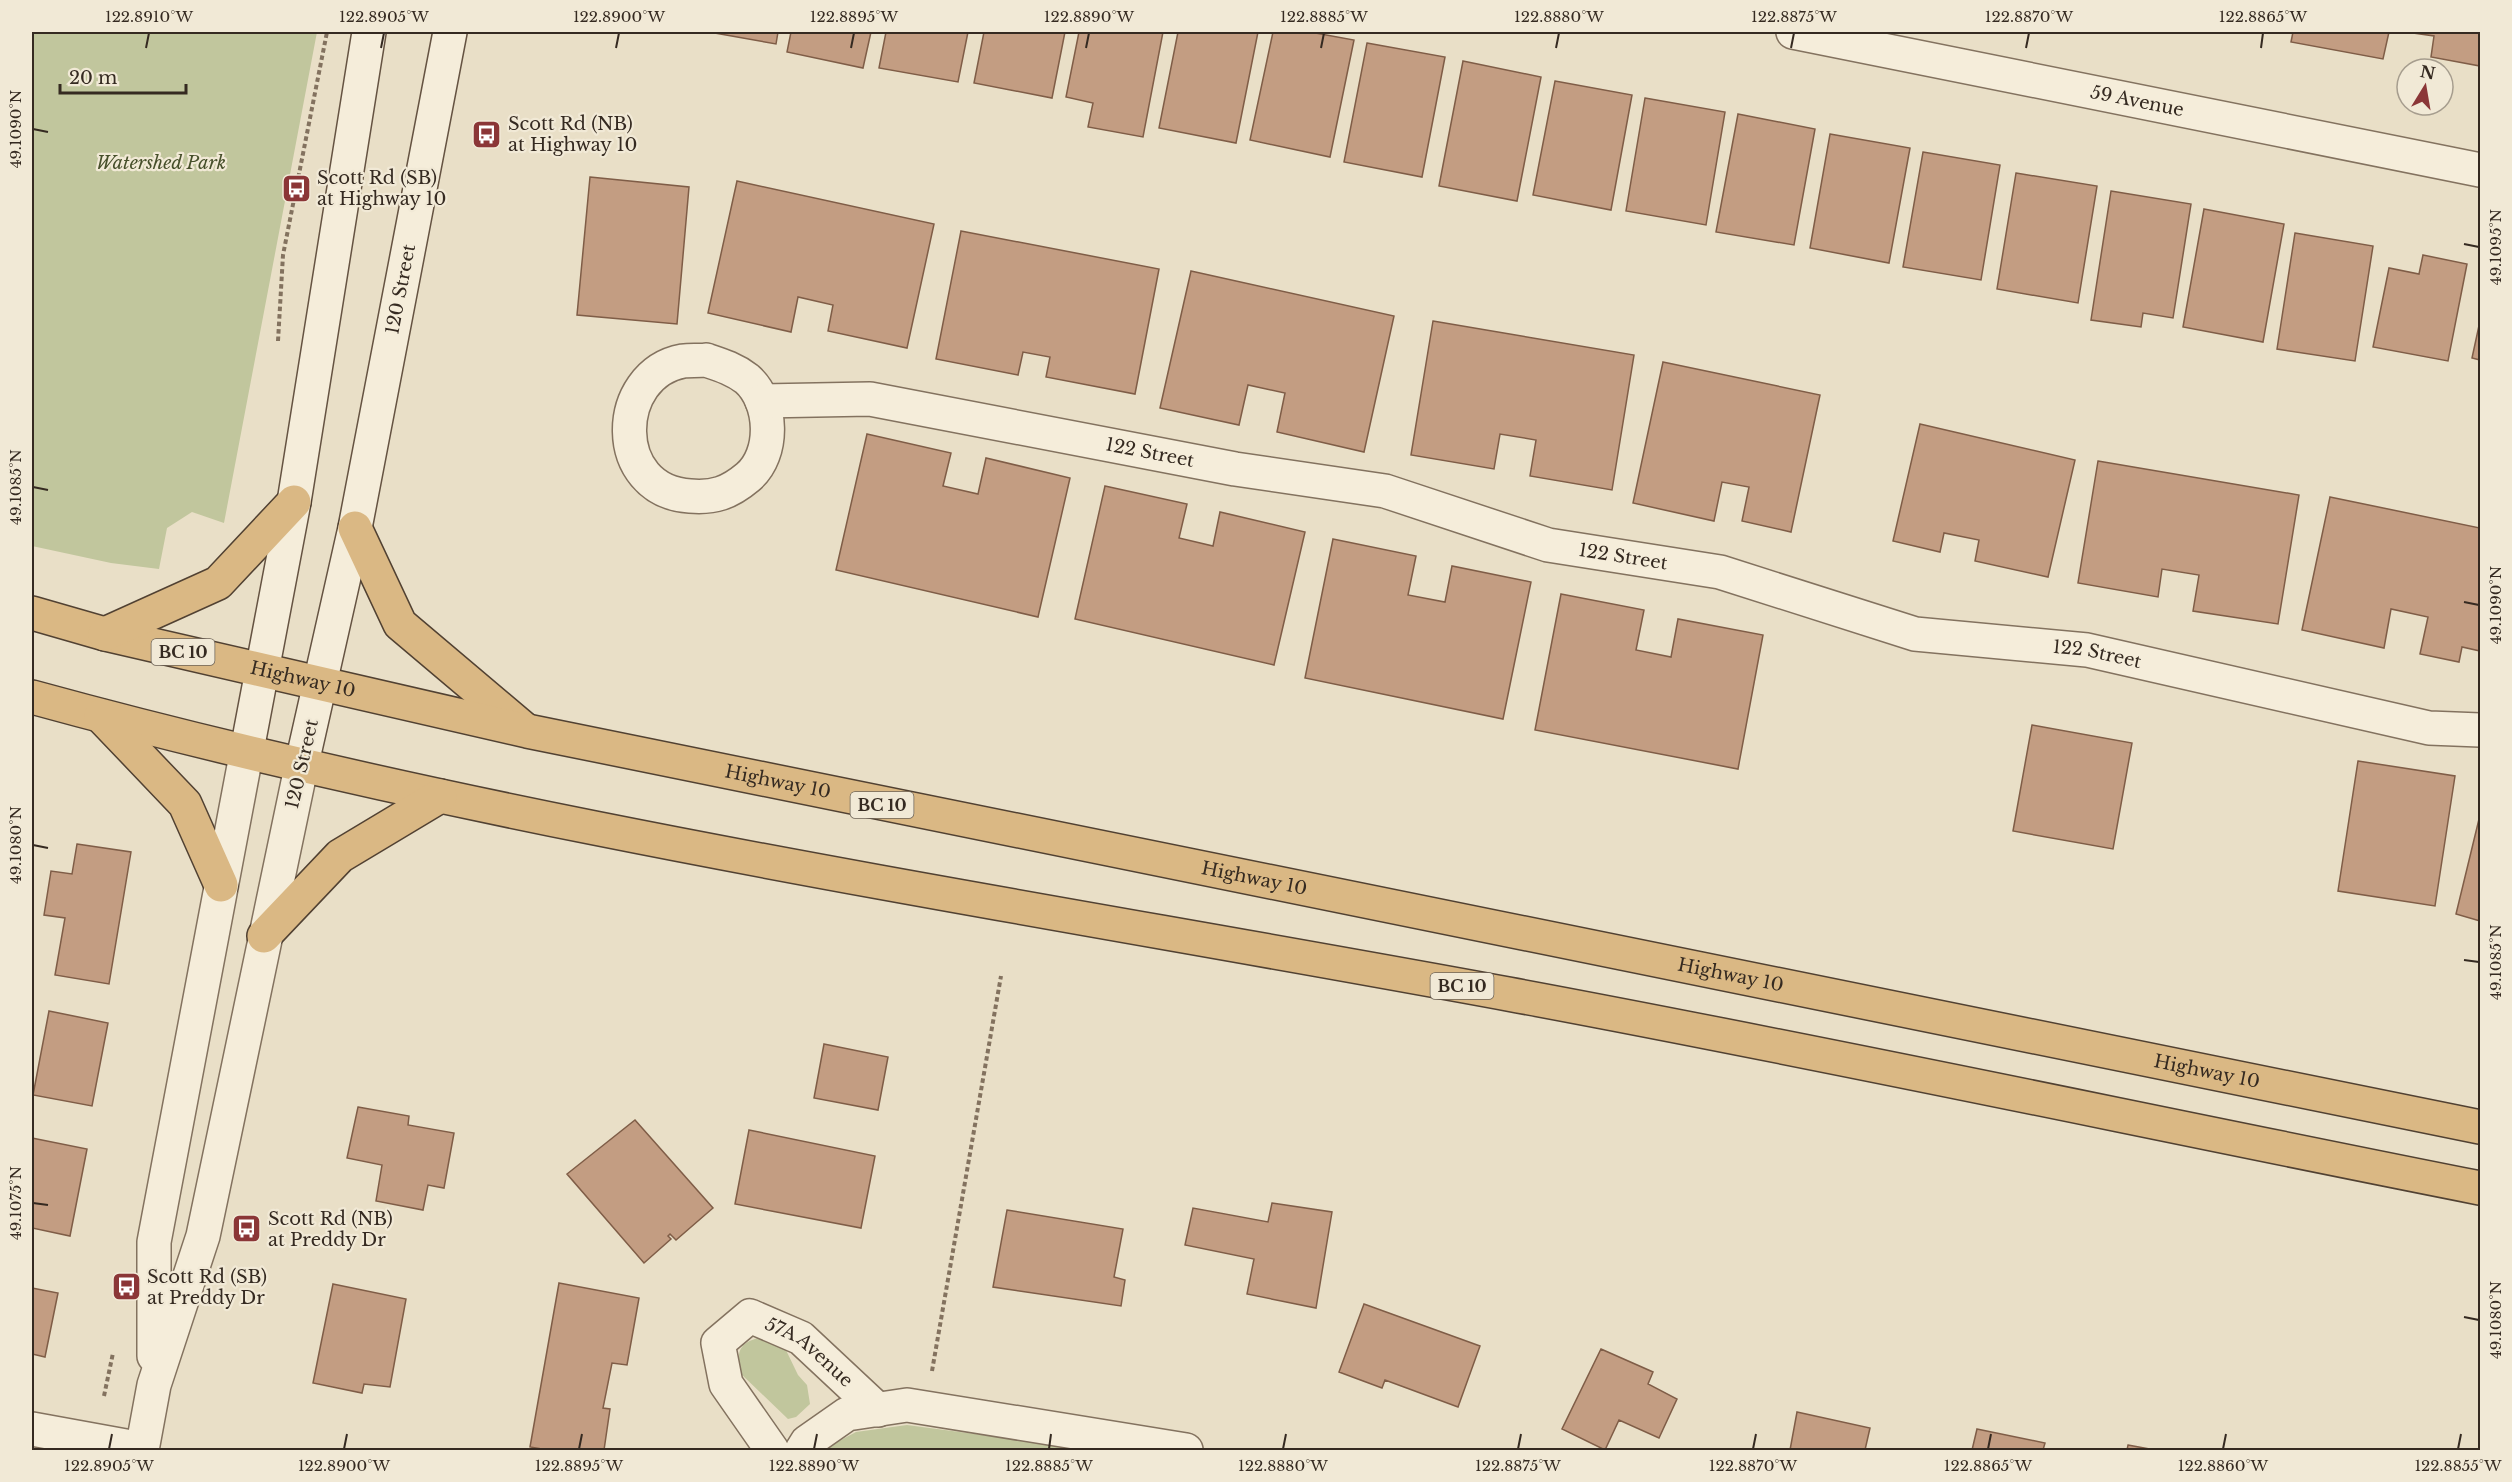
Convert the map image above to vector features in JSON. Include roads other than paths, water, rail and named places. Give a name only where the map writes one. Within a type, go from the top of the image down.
[{"type":"highway","points":[[105,634],[218,583],[294,502]]},
{"type":"highway","points":[[355,528],[400,624],[527,731]]},
{"type":"highway","name":"Highway 10","points":[[32,613],[105,634],[527,731],[2481,1127]]},
{"type":"highway","name":"BC 10","points":[[32,696],[101,716],[440,796],[914,890],[1511,995],[2481,1188]]},
{"type":"highway","points":[[101,716],[185,804],[220,885]]},
{"type":"highway","points":[[264,936],[340,856],[440,796]]},
{"type":"street","name":"120 Street","points":[[154,1385],[154,1242],[294,502],[369,32]]},
{"type":"street","name":"120 Street","points":[[142,1450],[154,1385],[203,1236],[264,936],[355,528],[450,32]]},
{"type":"street","name":"59 Avenue","points":[[1793,32],[2481,170]]},
{"type":"street","points":[[706,360],[729,367],[748,381],[762,401],[768,428],[764,452],[752,474],[734,489],[711,498],[677,496],[649,482],[635,460],[628,437],[629,416],[638,393],[660,371],[682,361],[706,360]]},
{"type":"street","name":"122 Street","points":[[762,401],[870,399],[1235,469],[1385,491],[1548,545],[1720,572],[1916,634],[2087,650],[2429,728],[2481,730]]},
{"type":"street","name":"57A Avenue","points":[[772,1450],[726,1384],[718,1343],[750,1316],[801,1338],[878,1410]]},
{"type":"street","name":"57A Avenue","points":[[801,1450],[807,1442],[847,1414],[907,1405],[1186,1450]]},
{"type":"street","points":[[32,1429],[142,1450]]},
{"type":"place","name":"Scott Rd (NB) at Highway 10","points":[[487,134]]},
{"type":"place","name":"Scott Rd (SB) at Highway 10","points":[[296,188]]},
{"type":"place","name":"Scott Rd (NB) at Preddy Dr","points":[[247,1229]]},
{"type":"place","name":"Scott Rd (SB) at Preddy Dr","points":[[126,1287]]},
{"type":"park label","name":"Watershed Park","points":[[161,163]]}]
